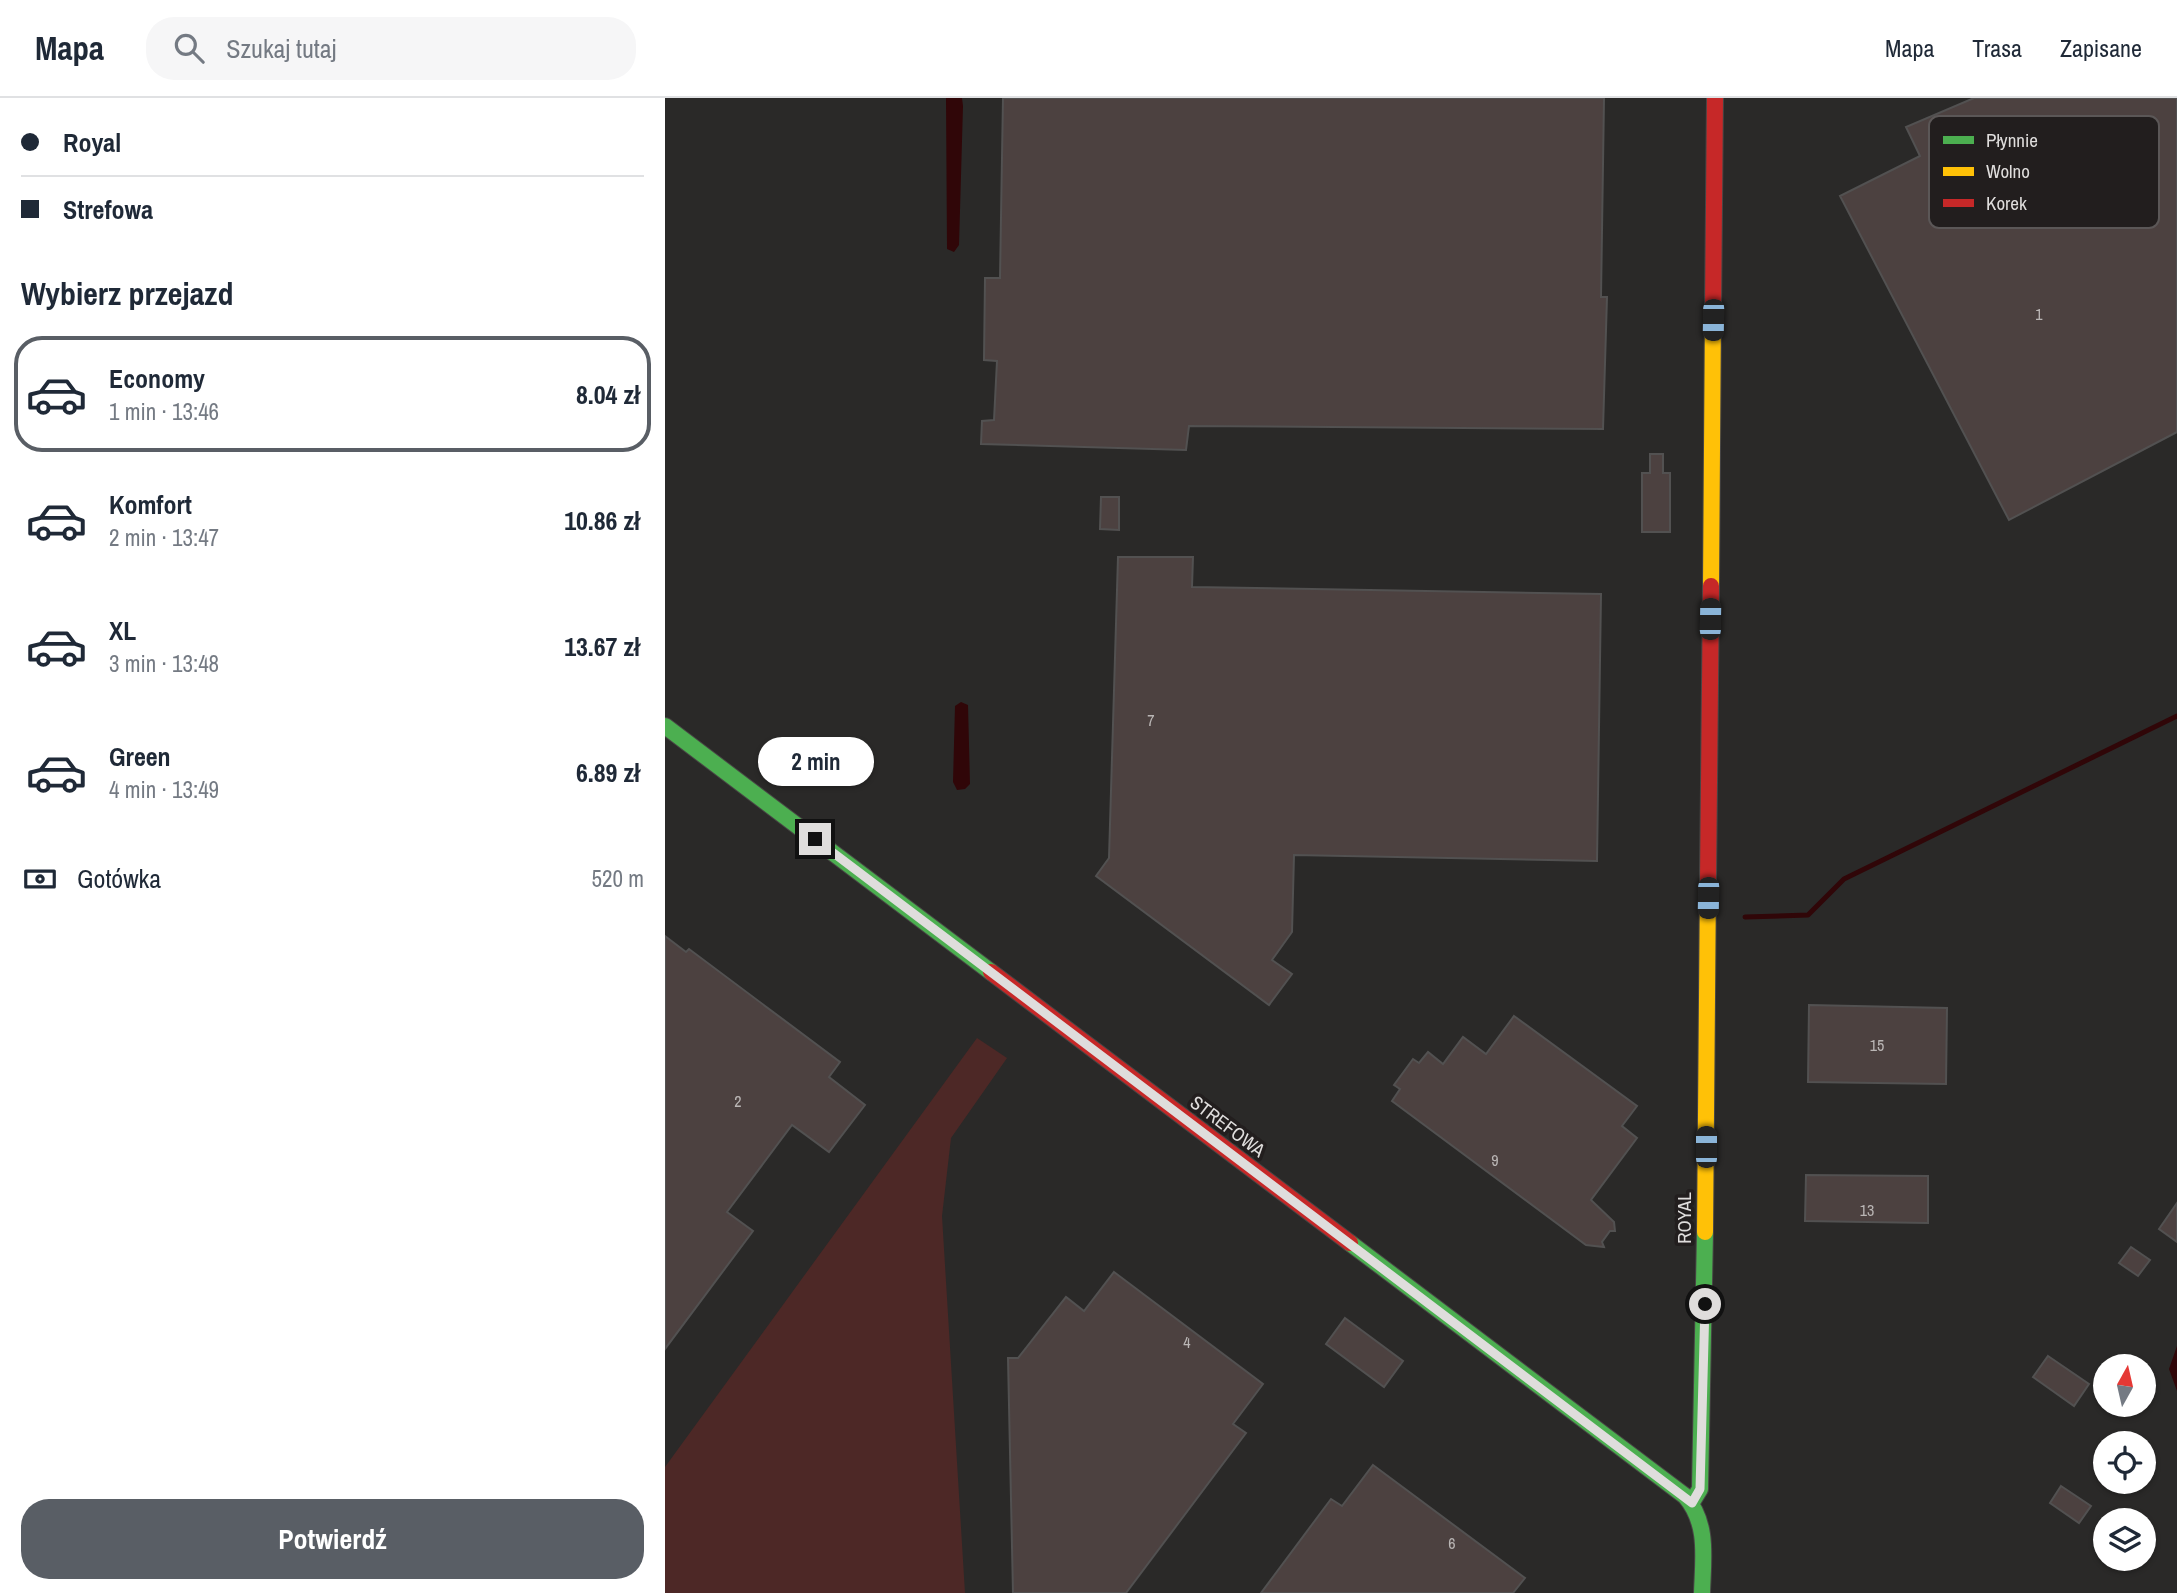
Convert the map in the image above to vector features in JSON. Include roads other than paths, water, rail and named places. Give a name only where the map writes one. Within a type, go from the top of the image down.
[{"type":"street","name":"ROYAL","points":[[1692,1503],[1700,1489],[1703,1402],[1715,98]]},
{"type":"street","name":"STREFOWA","points":[[665,726],[1692,1503]]},
{"type":"street","points":[[1692,1503],[1702,1529],[1702,1593]]},
{"type":"waterway","points":[[1745,917],[1808,915],[1844,879],[2177,716]]}]
